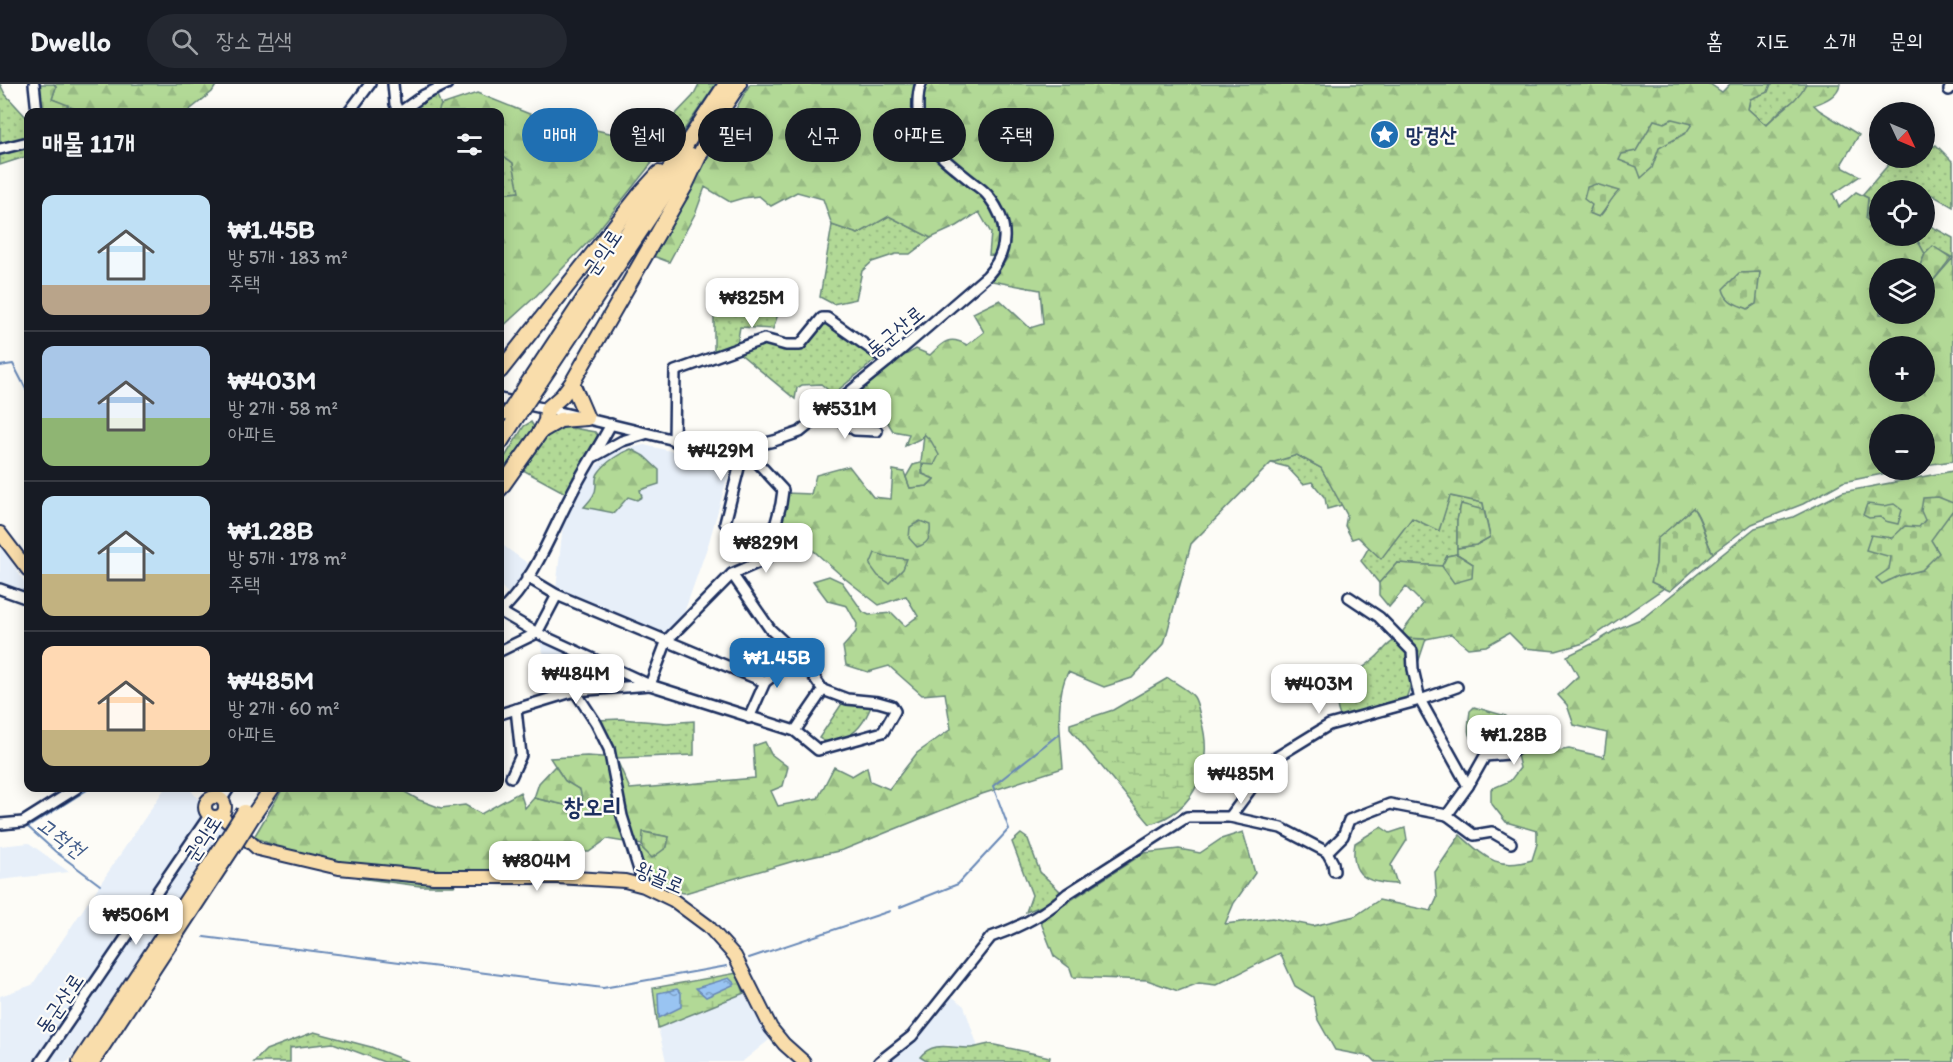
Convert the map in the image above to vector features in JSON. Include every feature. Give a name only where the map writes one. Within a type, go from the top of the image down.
[{"type":"highway","name":"군익로","points":[[686,145],[726,84]]},
{"type":"highway","name":"군익로","points":[[723,108],[739,84]]},
{"type":"highway","name":"군익로","points":[[504,434],[513,414],[531,387],[698,145]]},
{"type":"highway","points":[[504,483],[542,431],[547,408],[562,396],[572,383],[684,186],[698,157]]},
{"type":"highway","points":[[504,366],[640,194],[671,162]]},
{"type":"highway","name":"군익로","points":[[531,387],[675,162]]},
{"type":"highway","points":[[542,431],[561,420],[587,418],[572,383]]},
{"type":"highway","name":"군익로","points":[[504,422],[513,414]]},
{"type":"highway","name":"군익로","points":[[92,1062],[231,842],[259,792]]},
{"type":"highway","name":"군익로","points":[[248,814],[268,792]]},
{"type":"highway","name":"군익로","points":[[80,1062],[231,842]]},
{"type":"main road","points":[[0,533],[24,565]]},
{"type":"main road","points":[[206,792],[216,799],[226,808],[215,816],[205,807],[216,799]]},
{"type":"main road","name":"왕골로","points":[[215,816],[258,849],[339,868],[434,877],[557,877],[625,881],[644,886],[673,900],[708,926],[735,956],[771,1028],[784,1044],[804,1062]]},
{"type":"street","points":[[34,84],[37,108]]},
{"type":"street","points":[[352,108],[370,84]]},
{"type":"street","points":[[393,84],[394,104],[397,108]]},
{"type":"street","points":[[406,108],[424,95],[447,84]]},
{"type":"street","name":"동군산로","points":[[504,400],[547,408],[674,441],[744,448],[800,432],[888,361],[988,274],[1000,259],[1005,237],[1000,214],[989,196],[926,140],[919,125],[918,99],[921,84]]},
{"type":"street","points":[[0,149],[24,143]]},
{"type":"street","points":[[674,441],[675,371],[764,339],[786,345],[800,345],[822,318],[827,318],[888,361]]},
{"type":"street","points":[[827,410],[855,430],[877,431]]},
{"type":"street","points":[[504,608],[516,595],[540,560],[570,497],[611,424]]},
{"type":"street","points":[[593,457],[622,441],[646,433]]},
{"type":"street","points":[[725,523],[744,448]]},
{"type":"street","points":[[650,686],[667,640],[732,574],[766,559],[783,490],[744,448]]},
{"type":"street","points":[[504,614],[537,633],[650,686],[795,731],[818,750],[884,732],[895,711],[892,706],[878,702],[847,699],[823,690],[799,656],[770,629],[732,574]]},
{"type":"street","points":[[527,577],[557,595],[765,682]]},
{"type":"street","points":[[0,589],[24,598]]},
{"type":"street","points":[[504,649],[537,633],[557,595]]},
{"type":"street","points":[[1349,597],[1379,618],[1412,651],[1413,669],[1420,700],[1468,786]]},
{"type":"street","points":[[578,652],[575,691],[596,723],[609,749],[622,816],[644,886]]},
{"type":"street","points":[[749,718],[765,682],[799,656]]},
{"type":"street","points":[[504,713],[575,691],[650,686]]},
{"type":"street","points":[[1230,817],[1272,760],[1329,725],[1420,700],[1457,687]]},
{"type":"street","points":[[795,731],[823,690]]},
{"type":"street","points":[[511,777],[521,755],[516,709]]},
{"type":"street","points":[[1447,815],[1468,786],[1485,756],[1508,754],[1521,746],[1528,734],[1547,726]]},
{"type":"street","points":[[0,824],[23,822],[70,792]]},
{"type":"street","points":[[216,799],[224,792]]},
{"type":"street","points":[[1327,852],[1343,836],[1348,820],[1390,804],[1447,815],[1474,835],[1492,832],[1511,843]]},
{"type":"street","name":"동군산로","points":[[41,1062],[215,816]]},
{"type":"street","points":[[879,1062],[912,1036],[991,937],[1056,904],[1067,894],[1187,818],[1230,817],[1281,828],[1327,852],[1333,863],[1334,871]]},
{"type":"shaded area","points":[[644,445],[694,456],[733,458],[709,542],[685,610],[679,624],[666,637],[556,590],[563,524],[592,470],[611,452]]},
{"type":"shaded area","points":[[0,543],[24,582],[24,602],[0,593]]},
{"type":"shaded area","points":[[504,546],[530,565],[508,594],[504,590]]},
{"type":"shaded area","points":[[538,637],[575,653],[574,690],[557,693]]},
{"type":"shaded area","points":[[162,792],[192,792],[227,834],[68,1062],[0,1062],[0,996],[32,985]]},
{"type":"shaded area","points":[[29,843],[69,872],[0,880],[0,846]]},
{"type":"shaded area","points":[[744,993],[769,1040],[742,1062],[660,1062],[666,1061],[658,1028]]},
{"type":"shaded area","points":[[949,994],[964,1006],[978,1047],[946,1045],[920,1057],[928,1062],[886,1062]]},
{"type":"green space","points":[[0,84],[5,94],[24,115],[24,157],[0,165]]},
{"type":"green space","points":[[40,84],[54,84],[56,87],[52,99],[68,105],[65,108],[42,108]]},
{"type":"green space","points":[[54,84],[217,84],[212,92],[192,108],[73,108],[52,99],[56,87]]},
{"type":"green space","points":[[699,84],[716,84],[686,127],[686,108],[682,108],[693,96]]},
{"type":"green space","points":[[750,84],[1710,84],[1722,92],[1730,84],[1771,84],[1768,92],[1750,99],[1748,109],[1766,125],[1793,101],[1806,84],[1840,84],[1834,95],[1814,105],[1859,135],[1842,163],[1844,168],[1860,176],[1833,194],[1839,207],[1856,192],[1868,198],[1866,219],[1869,222],[1869,246],[1921,246],[1925,254],[1923,258],[1869,258],[1869,324],[1935,324],[1935,279],[1953,258],[1953,461],[1935,464],[1935,414],[1869,414],[1869,477],[1843,482],[1803,504],[1752,524],[1713,553],[1700,518],[1693,508],[1657,540],[1656,564],[1652,582],[1664,588],[1584,643],[1556,651],[1524,648],[1509,633],[1486,646],[1468,648],[1451,634],[1426,639],[1404,638],[1403,631],[1423,604],[1406,587],[1389,607],[1379,595],[1379,583],[1397,563],[1442,566],[1454,582],[1473,564],[1457,554],[1457,548],[1476,545],[1490,537],[1483,503],[1450,496],[1439,531],[1412,518],[1381,559],[1358,537],[1352,539],[1345,526],[1347,515],[1321,468],[1297,455],[1271,463],[1191,544],[1164,644],[1132,678],[1104,687],[1068,672],[1060,706],[1063,768],[982,794],[843,850],[794,861],[685,893],[670,891],[648,883],[633,846],[642,848],[652,857],[669,837],[644,832],[642,845],[607,839],[589,852],[542,851],[538,871],[494,874],[465,871],[454,886],[420,886],[359,878],[334,860],[280,848],[254,837],[281,792],[405,792],[441,808],[465,805],[481,814],[520,792],[525,808],[534,798],[574,807],[580,790],[565,781],[550,758],[587,756],[616,758],[630,789],[755,778],[753,746],[765,742],[771,754],[788,767],[783,786],[771,791],[778,806],[818,798],[834,767],[852,776],[867,767],[870,781],[889,789],[917,753],[951,729],[945,693],[922,695],[889,666],[868,672],[846,665],[843,647],[856,632],[857,624],[847,606],[828,601],[813,581],[829,576],[842,582],[863,612],[869,615],[892,613],[905,626],[918,616],[906,596],[879,605],[807,545],[773,544],[786,493],[811,494],[816,475],[849,466],[873,497],[891,499],[893,470],[904,472],[910,488],[927,486],[934,479],[923,474],[922,463],[934,464],[924,434],[922,438],[905,446],[909,434],[893,431],[885,418],[860,392],[900,358],[916,349],[930,355],[947,341],[967,345],[984,332],[973,313],[1000,300],[1030,328],[1043,324],[1040,290],[992,281],[1008,257],[989,255],[991,233],[979,212],[957,226],[931,238],[889,216],[858,234],[832,225],[823,199],[797,192],[771,206],[759,196],[730,202],[705,187],[696,212],[669,262],[653,256],[706,162],[773,162],[773,108],[736,108]]},
{"type":"green space","points":[[1771,84],[1806,84],[1800,97],[1782,109],[1766,125],[1748,109],[1750,99],[1767,92]]},
{"type":"green space","points":[[436,93],[441,105],[440,108],[415,108]]},
{"type":"green space","points":[[477,93],[522,111],[522,162],[598,162],[598,130],[610,133],[610,162],[651,162],[592,238],[504,325],[504,194],[519,192],[513,163],[504,156],[504,108],[440,108],[441,105]]},
{"type":"green space","points":[[1672,119],[1692,124],[1686,133],[1659,148],[1652,168],[1641,178],[1637,167],[1619,160],[1622,154],[1636,151],[1654,120],[1664,123]]},
{"type":"green space","points":[[1935,145],[1953,162],[1953,207],[1935,197],[1935,180],[1875,180],[1886,168],[1935,168]]},
{"type":"green space","points":[[504,156],[513,163],[520,192],[504,194]]},
{"type":"green space","points":[[1596,184],[1619,191],[1599,217],[1589,213],[1592,205],[1584,199],[1587,187]]},
{"type":"green space","points":[[1869,187],[1869,222],[1866,219],[1868,198],[1862,195]]},
{"type":"green space","points":[[889,216],[931,238],[910,254],[896,254],[872,262],[862,271],[856,299],[833,304],[820,297],[832,225],[858,234]]},
{"type":"green space","points":[[1935,228],[1953,238],[1953,258],[1933,247],[1925,254],[1921,246],[1935,246]]},
{"type":"green space","points":[[1933,246],[1951,258],[1935,278],[1935,258],[1923,258]]},
{"type":"green space","points":[[1760,272],[1756,304],[1748,309],[1726,297],[1723,289],[1739,273]]},
{"type":"green space","points":[[784,296],[773,329],[740,327],[737,344],[714,354],[714,305],[723,299]]},
{"type":"green space","points":[[825,320],[878,358],[833,394],[821,384],[802,385],[797,388],[795,399],[738,352],[763,343],[802,347]]},
{"type":"green space","points":[[531,422],[537,432],[504,482],[504,458],[524,426]]},
{"type":"green space","points":[[567,427],[595,432],[599,437],[567,494],[523,470],[550,432]]},
{"type":"green space","points":[[924,434],[939,455],[934,465],[922,464],[922,474],[934,479],[927,486],[910,488],[906,477],[913,465],[921,463]]},
{"type":"green space","points":[[631,449],[644,456],[659,470],[659,484],[640,490],[642,497],[637,500],[628,497],[614,513],[584,507],[595,492],[596,477],[602,468],[613,458]]},
{"type":"green space","points":[[1297,455],[1321,468],[1342,505],[1327,509],[1325,498],[1312,482],[1303,484],[1287,467],[1271,463]]},
{"type":"green space","points":[[1953,471],[1953,1062],[1376,1062],[1371,1057],[1335,1050],[1318,1020],[1313,997],[1295,986],[1280,953],[1216,985],[1199,983],[1178,991],[1147,980],[1073,977],[1070,968],[1054,956],[1040,920],[1144,853],[1179,849],[1200,853],[1221,839],[1243,832],[1255,873],[1234,903],[1225,924],[1272,918],[1313,926],[1355,916],[1379,900],[1431,911],[1437,898],[1435,872],[1460,835],[1477,850],[1500,863],[1510,864],[1532,860],[1537,844],[1537,831],[1506,822],[1491,803],[1491,789],[1510,781],[1520,768],[1516,750],[1530,737],[1546,731],[1552,752],[1569,749],[1604,757],[1607,733],[1574,725],[1567,705],[1558,695],[1578,676],[1567,656],[1643,618],[1755,528],[1793,517],[1843,492],[1906,480],[1935,480],[1935,474]]},
{"type":"green space","points":[[1450,496],[1483,502],[1484,510],[1461,505],[1457,520],[1457,554],[1447,556],[1442,566],[1397,563],[1379,583],[1361,561],[1369,547],[1381,558],[1412,518]]},
{"type":"green space","points":[[1938,497],[1953,503],[1953,510],[1931,540],[1939,553],[1922,570],[1899,576],[1882,584],[1876,578],[1889,569],[1891,557],[1866,550],[1871,535],[1892,538],[1905,526],[1919,527],[1925,520],[1921,511],[1923,498]]},
{"type":"green space","points":[[1461,504],[1484,510],[1490,537],[1476,545],[1457,548],[1457,520]]},
{"type":"green space","points":[[1867,504],[1883,506],[1894,504],[1902,510],[1898,524],[1885,521],[1880,517],[1869,518],[1863,515]]},
{"type":"green space","points":[[1693,508],[1713,553],[1670,591],[1651,582],[1656,564],[1657,539]]},
{"type":"green space","points":[[920,521],[930,525],[930,533],[927,542],[917,547],[909,538],[910,527]]},
{"type":"green space","points":[[875,553],[907,559],[903,569],[889,583],[878,576],[870,565]]},
{"type":"green space","points":[[1457,554],[1473,564],[1472,578],[1454,583],[1442,566],[1447,556]]},
{"type":"green space","points":[[1404,638],[1426,639],[1402,711],[1346,726],[1339,714],[1337,704],[1342,687],[1391,643]]},
{"type":"green space","points":[[1168,678],[1189,692],[1195,699],[1204,737],[1205,753],[1198,784],[1190,797],[1166,818],[1150,824],[1070,729],[1070,724],[1113,710]]},
{"type":"green space","points":[[843,702],[872,704],[865,719],[854,732],[827,743],[819,738]]},
{"type":"green space","points":[[1474,707],[1506,716],[1510,746],[1500,751],[1481,752],[1469,733],[1470,711]]},
{"type":"green space","points":[[621,719],[667,723],[694,721],[694,755],[616,758],[598,720]]},
{"type":"green space","points":[[555,766],[565,781],[580,790],[583,802],[574,807],[534,798],[539,783]]},
{"type":"green space","points":[[1381,827],[1390,833],[1405,828],[1407,840],[1391,865],[1397,884],[1369,880],[1358,871],[1355,864],[1355,843]]},
{"type":"green space","points":[[643,832],[669,837],[667,847],[652,858],[642,848]]},
{"type":"green space","points":[[1021,834],[1028,839],[1040,872],[1062,893],[1049,903],[1026,912],[1032,895],[1012,842]]},
{"type":"green space","points":[[737,973],[744,993],[658,1028],[653,988]]},
{"type":"green space","points":[[314,1032],[371,1047],[409,1062],[384,1062],[333,1043],[290,1048],[290,1062],[254,1062],[266,1050]]},
{"type":"green space","points":[[990,1044],[1050,1057],[1049,1062],[928,1062],[920,1057],[937,1047],[971,1048]]},
{"type":"water","points":[[729,978],[735,984],[706,997],[696,988]]},
{"type":"water","points":[[677,989],[681,993],[681,1007],[659,1018],[658,993]]},
{"type":"waterway","points":[[0,366],[13,364],[24,385]]},
{"type":"waterway","points":[[900,907],[958,884],[1009,829],[993,786],[1059,734]]},
{"type":"waterway","points":[[30,826],[84,792]]},
{"type":"waterway","name":"고척천","points":[[0,830],[28,827],[56,852],[100,885]]},
{"type":"waterway","points":[[749,958],[890,911]]},
{"type":"waterway","points":[[204,937],[603,988],[727,966]]},
{"type":"place","name":"망경산","points":[[1385,134]]},
{"type":"district","name":"창오리","points":[[593,806]]}]
